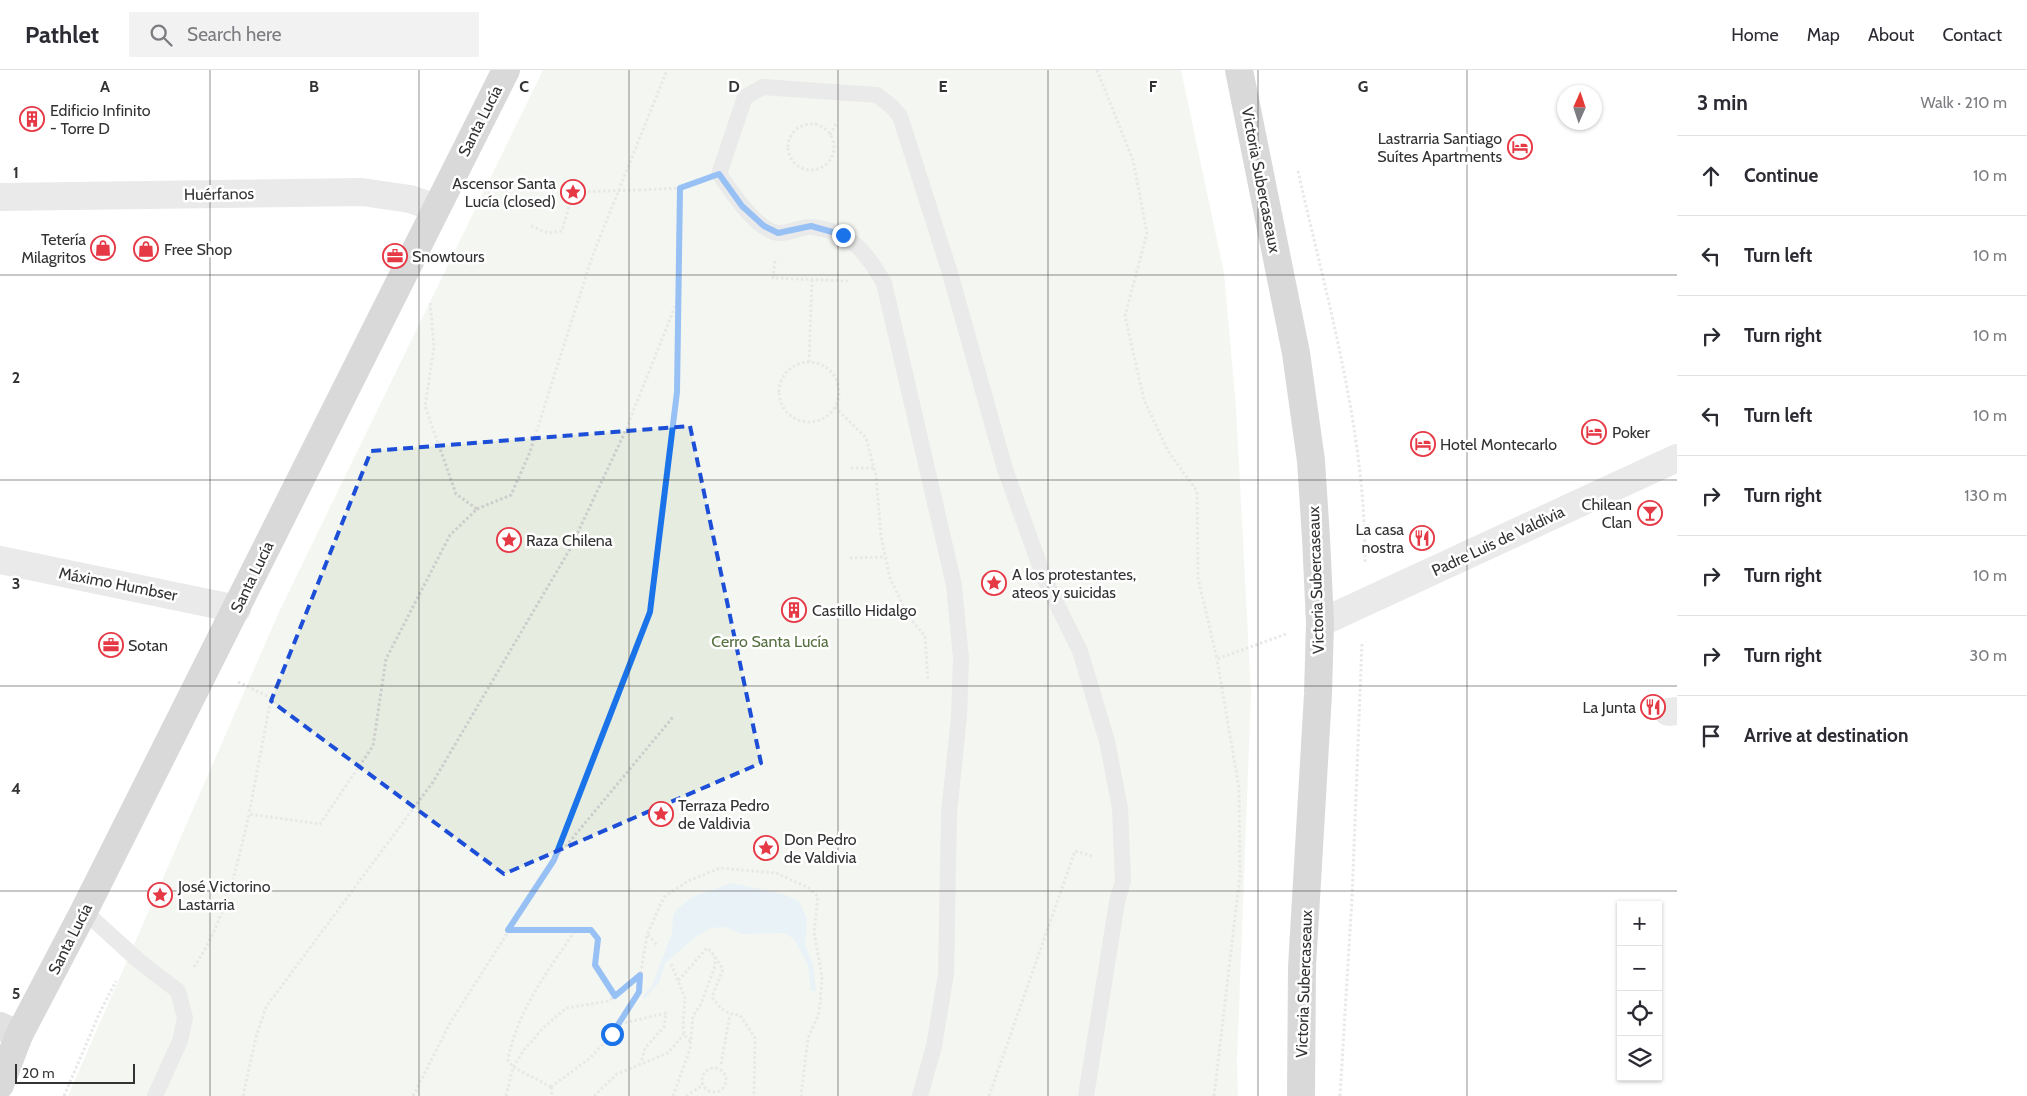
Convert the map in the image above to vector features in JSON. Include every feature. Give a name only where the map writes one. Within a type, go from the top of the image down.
[{"type":"main road","name":"Santa Lucía","points":[[0,1085],[10,1030],[84,911],[506,70]]},
{"type":"main road","name":"Victoria Subercaseaux","points":[[1239,70],[1296,353],[1310,461],[1320,623],[1318,694],[1302,967],[1301,1096]]},
{"type":"street","name":"Huérfanos","points":[[0,197],[362,192],[410,200],[436,208]]},
{"type":"street","name":"Padre Luis de Valdivia","points":[[1320,623],[1677,458]]},
{"type":"street","name":"Máximo Humbser","points":[[0,560],[237,609]]},
{"type":"lane","points":[[920,1096],[934,1046],[946,974],[950,814],[959,717],[961,658],[954,586],[884,283],[868,255],[843,235],[811,226],[778,233],[764,226],[742,206],[719,174],[745,97],[763,87],[877,95],[892,106],[900,116],[950,273],[1005,469],[1045,580],[1080,650],[1107,742],[1120,808],[1123,881],[1117,902],[1086,1096]]},
{"type":"lane","points":[[84,911],[139,961],[178,991],[184,1018],[180,1041],[155,1096]]},
{"type":"path","points":[[249,814],[320,824],[373,746],[386,659],[450,535],[477,509],[511,495],[522,469],[592,257],[667,70]]},
{"type":"path","points":[[1097,70],[1133,160],[1147,233],[1125,316],[1144,400],[1168,451],[1197,491],[1198,578],[1217,659],[1239,788],[1240,875],[1214,1096]]},
{"type":"path","points":[[804,124],[812,124],[826,130],[833,143],[832,157],[821,168],[814,170],[799,167],[789,156],[787,148],[792,133],[804,124]]},
{"type":"path","points":[[531,226],[548,232],[562,231],[573,192],[680,188],[719,174]]},
{"type":"path","points":[[554,860],[650,612],[677,392],[680,296],[680,188]]},
{"type":"path","points":[[781,278],[842,281]]},
{"type":"path","points":[[809,362],[812,280]]},
{"type":"path","points":[[243,1096],[256,1037],[266,1007],[433,782],[570,550],[625,432],[656,351],[680,296]]},
{"type":"path","points":[[430,299],[434,347],[425,406],[456,494],[477,509]]},
{"type":"path","points":[[809,362],[820,364],[831,371],[838,381],[839,394],[835,408],[826,417],[812,422],[798,420],[787,412],[780,401],[779,387],[784,374],[794,366],[809,362]]},
{"type":"path","points":[[835,408],[866,438],[874,468],[885,557],[890,578],[908,616],[925,636],[930,699],[935,712],[959,717]]},
{"type":"path","points":[[851,468],[874,468]]},
{"type":"path","points":[[850,558],[885,557]]},
{"type":"path","points":[[1340,1096],[1352,898],[1364,603]]},
{"type":"path","points":[[1217,659],[1320,623]]},
{"type":"path","points":[[178,991],[202,955],[233,885],[249,814],[271,698],[207,667]]},
{"type":"path","points":[[413,1096],[450,1024],[554,860],[672,717]]},
{"type":"path","points":[[989,1096],[1075,851],[1097,857]]},
{"type":"path","points":[[551,1086],[590,1058],[620,1024],[639,992],[647,935],[664,897],[688,881],[720,868],[776,873],[809,888],[818,898],[814,932],[822,977],[818,1016],[808,1038],[801,1096]]},
{"type":"path","points":[[551,1086],[514,1067],[508,1060],[526,1008],[534,992],[576,929]]},
{"type":"path","points":[[508,930],[591,930],[598,939],[595,965],[615,996]]},
{"type":"path","points":[[647,935],[657,945]]},
{"type":"path","points":[[677,982],[707,948],[715,956],[723,969],[712,997],[720,1009],[740,1016],[755,1038],[754,1096]]},
{"type":"path","points":[[64,1096],[100,1012],[131,952]]},
{"type":"path","points":[[672,1096],[690,1043],[690,1028],[693,1016],[702,1004],[714,966],[715,956]]},
{"type":"path","points":[[671,964],[685,998],[684,1034],[690,1043]]},
{"type":"path","points":[[506,1096],[514,1067],[524,1050],[543,1028],[566,1008],[604,1002],[615,996],[640,975]]},
{"type":"path","points":[[620,1024],[666,1013],[664,1027],[645,1048],[640,1063]]},
{"type":"path","points":[[721,1064],[730,1014]]},
{"type":"path","points":[[594,1096],[616,1074],[640,1063],[668,1054],[684,1034]]},
{"type":"path","points":[[716,1069],[725,1075],[726,1081],[722,1088],[715,1092],[707,1090],[703,1085],[703,1076],[708,1070],[716,1069]]},
{"type":"path","points":[[686,1096],[703,1085]]},
{"type":"path","points":[[551,1086],[552,1096]]},
{"type":"highlighted area","points":[[690,426],[761,763],[504,874],[271,701],[371,451]]},
{"type":"green space","name":"Cerro Santa Lucía","points":[[543,70],[1181,70],[1224,273],[1236,407],[1251,693],[1237,1062],[1238,1096],[68,1096],[279,612]]},
{"type":"water","points":[[732,883],[783,894],[799,901],[807,919],[805,945],[813,964],[816,991],[811,991],[808,965],[794,939],[784,933],[743,934],[724,927],[711,928],[697,936],[665,963],[659,983],[644,999],[642,997],[652,986],[672,933],[673,916],[677,909],[694,896]]},
{"type":"place","name":"Edificio Infinito - Torre D","points":[[32,119]]},
{"type":"place","name":"Lastrarria Santiago Suítes Apartments","points":[[1520,147]]},
{"type":"place","name":"Ascensor Santa Lucía (closed)","points":[[573,192]]},
{"type":"place","name":"Tetería Milagritos","points":[[103,248]]},
{"type":"place","name":"Free Shop","points":[[146,249]]},
{"type":"place","name":"Snowtours","points":[[395,256]]},
{"type":"place","name":"Poker","points":[[1594,432]]},
{"type":"place","name":"Hotel Montecarlo","points":[[1423,444]]},
{"type":"place","name":"Chilean Clan","points":[[1650,513]]},
{"type":"place","name":"La casa nostra","points":[[1422,538]]},
{"type":"place","name":"Raza Chilena","points":[[509,540]]},
{"type":"place","name":"A los protestantes, ateos y suicidas","points":[[994,583]]},
{"type":"place","name":"Castillo Hidalgo","points":[[794,610]]},
{"type":"place","name":"Sotan","points":[[111,645]]},
{"type":"place","name":"La Junta","points":[[1653,707]]},
{"type":"place","name":"Terraza Pedro de Valdivia","points":[[661,814]]},
{"type":"place","name":"Don Pedro de Valdivia","points":[[766,848]]},
{"type":"place","name":"José Victorino Lastarria","points":[[160,895]]},
{"type":"route","points":[[612,1034],[617,1029],[639,992],[640,975],[615,996],[595,965],[598,939],[591,930],[508,930],[554,860],[650,612],[677,392],[680,296],[680,188],[719,174],[742,206],[764,226],[778,233],[811,226],[843,235]]}]
